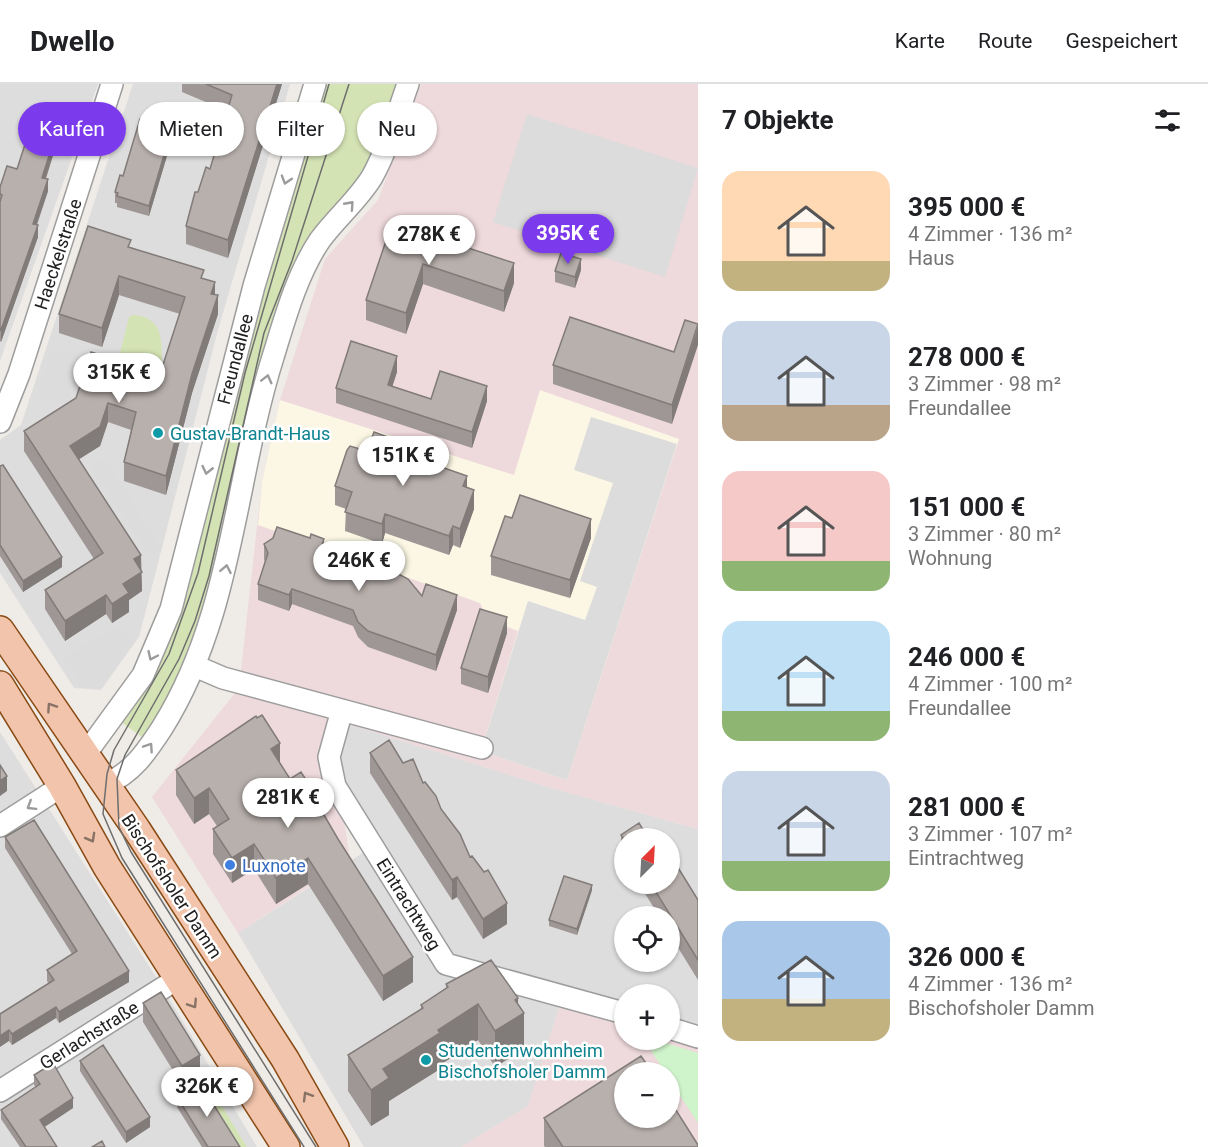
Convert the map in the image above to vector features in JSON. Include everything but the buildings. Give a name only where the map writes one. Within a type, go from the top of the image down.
[{"type":"main road","name":"Bischofsholer Damm","points":[[0,630],[105,784],[285,1059],[335,1147]]},
{"type":"main road","points":[[0,685],[62,786],[107,867],[286,1147]]},
{"type":"main road","points":[[62,786],[84,756]]},
{"type":"main road","points":[[62,786],[105,784]]},
{"type":"street","name":"Haeckelstraße","points":[[0,422],[19,374],[112,84]]},
{"type":"street","name":"Freundallee","points":[[84,756],[143,675],[171,609],[254,286],[315,84]]},
{"type":"street","name":"Freundallee","points":[[105,784],[129,770],[147,751],[174,709],[195,666],[224,579],[253,434],[272,358],[296,288],[306,262],[321,240],[372,177],[408,84]]},
{"type":"street","points":[[195,666],[223,678],[482,748]]},
{"type":"street","name":"Eintrachtweg","points":[[342,710],[329,757],[335,786],[446,964],[614,1010]]},
{"type":"street","points":[[0,826],[62,786]]},
{"type":"street","name":"Gerlachstraße","points":[[0,1091],[177,979]]},
{"type":"street","points":[[680,1031],[698,1037]]},
{"type":"shaded area","points":[[0,84],[98,84],[92,102],[18,102],[18,156],[73,156],[0,361]]},
{"type":"shaded area","points":[[133,84],[290,84],[285,102],[256,102],[256,156],[269,156],[218,330],[139,637],[101,690],[74,688],[0,573],[0,440],[21,425],[109,156],[126,156],[126,105]]},
{"type":"shaded area","points":[[421,84],[698,84],[698,829],[548,787],[348,724],[335,759],[350,860],[238,933],[152,797],[239,688],[262,482],[280,400],[325,259],[378,200],[394,156],[437,156],[437,102],[414,102]]},
{"type":"shaded area","points":[[527,114],[698,168],[665,277],[493,222]]},
{"type":"shaded area","points":[[52,348],[70,354],[66,366],[77,370],[65,406],[36,396]]},
{"type":"shaded area","points":[[540,390],[679,439],[567,780],[481,751],[518,631],[488,620],[480,603],[258,525],[262,482],[280,400],[514,475]]},
{"type":"shaded area","points":[[591,417],[677,444],[567,780],[481,751],[528,601],[585,620],[597,587],[580,581],[613,483],[574,470]]},
{"type":"shaded area","points":[[104,458],[162,549],[150,557],[92,466]]},
{"type":"shaded area","points":[[116,626],[134,640],[111,674],[93,688],[82,687],[64,658]]},
{"type":"shaded area","points":[[348,724],[548,787],[698,829],[698,1032],[680,1026],[680,984],[614,984],[614,1007],[564,992],[528,1106],[461,1147],[364,1147],[238,933],[361,854],[381,836],[340,783],[335,770]]},
{"type":"shaded area","points":[[0,732],[163,988],[257,1147],[0,1147]]},
{"type":"shaded area","points":[[564,992],[614,1010],[614,1050],[680,1050],[680,1028],[698,1033],[698,1147],[461,1147],[528,1106]]},
{"type":"green space","points":[[325,84],[401,84],[394,102],[357,102],[357,156],[371,156],[351,188],[301,250],[222,554],[185,667],[146,740],[121,722],[160,662],[188,592],[236,387],[304,156],[345,156],[345,102],[320,102]]},
{"type":"green space","points":[[133,315],[150,320],[158,330],[162,345],[162,362],[158,365],[120,353],[129,317]]},
{"type":"green space","points":[[680,1047],[698,1053],[698,1123],[680,1096],[680,1062],[658,1062],[651,1050],[680,1050]]},
{"type":"green space","points":[[206,1094],[215,1095],[247,1147],[233,1147]]},
{"type":"tram line","points":[[304,1147],[122,858],[103,814],[107,774],[114,750],[169,654],[198,573],[245,373],[329,84]]},
{"type":"tram line","points":[[316,1147],[131,852],[119,827],[117,779],[125,755],[179,659],[195,621],[209,576],[264,333],[292,261],[349,84]]},
{"type":"place","name":"Gustav-Brandt-Haus","points":[[158,433]]},
{"type":"place","name":"Luxnote","points":[[230,865]]},
{"type":"place","name":"Studentenwohnheim Bischofsholer Damm","points":[[426,1060]]}]
